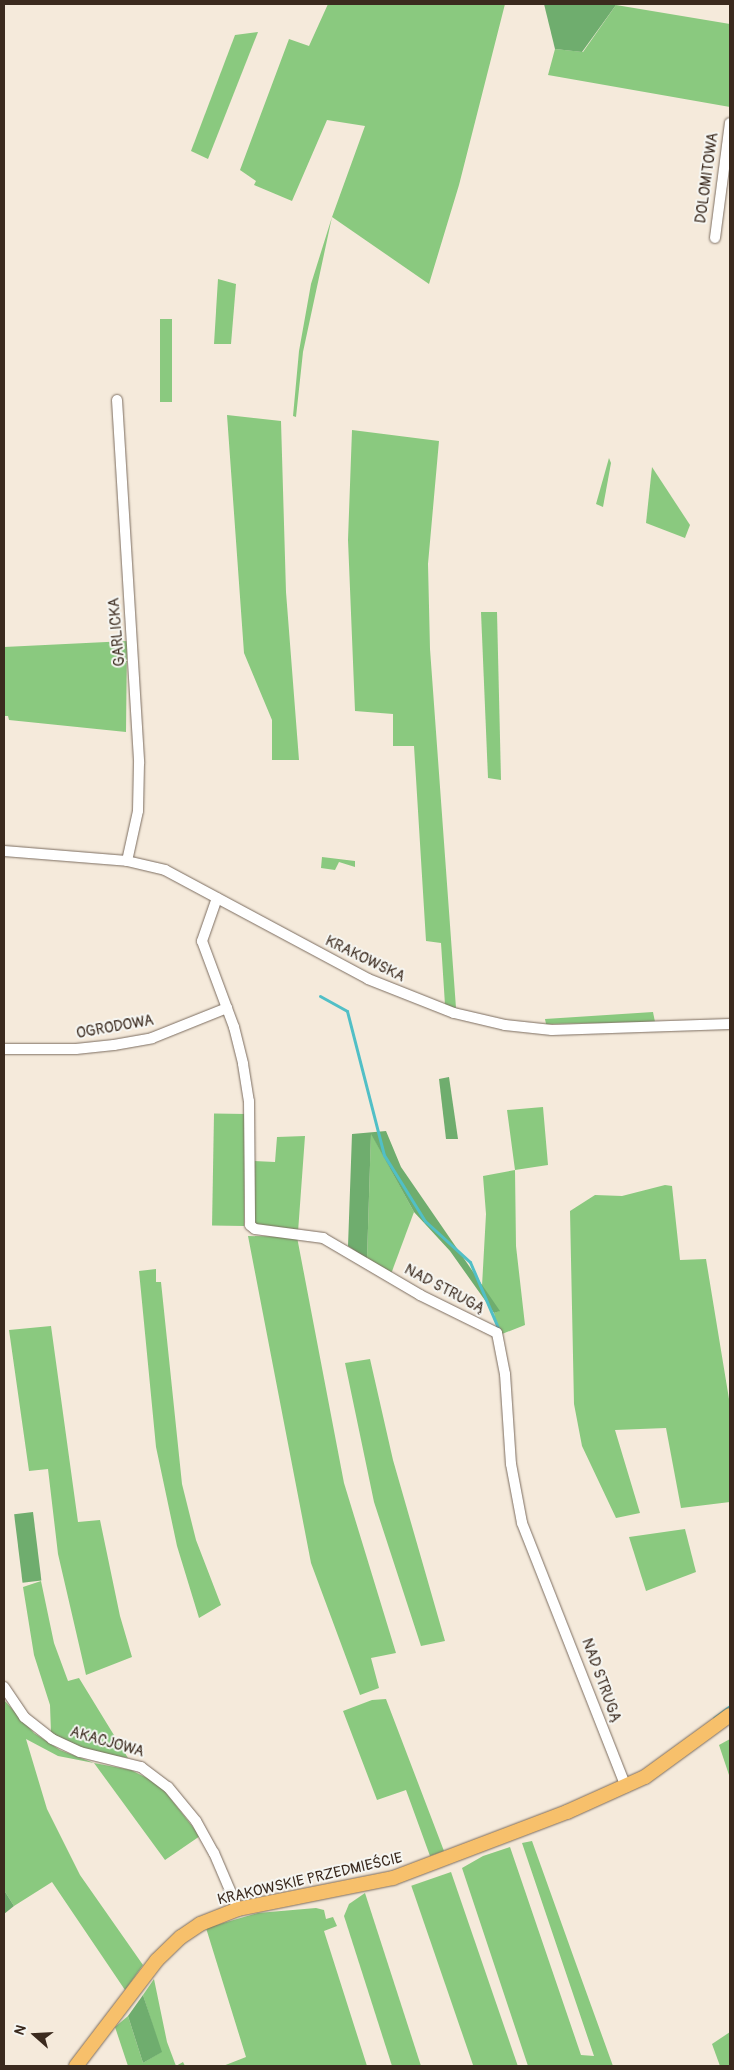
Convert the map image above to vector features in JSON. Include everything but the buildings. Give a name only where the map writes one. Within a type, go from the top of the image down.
[{"type":"main road","name":"KRAKOWSKIE PRZEDMIEŚCIE","points":[[76,2066],[166,1950],[200,1924],[238,1909],[393,1878],[626,1787],[669,1762],[730,1715]]},
{"type":"street","name":"DOLOMITOWA","points":[[714,238],[730,123]]},
{"type":"street","name":"GARLICKA","points":[[117,400],[139,754],[138,811],[127,861]]},
{"type":"street","name":"KRAKOWSKA","points":[[4,851],[127,861],[165,870],[368,979],[454,1013],[504,1025],[552,1030],[730,1024]]},
{"type":"street","name":"NAD STRUGĄ","points":[[217,898],[202,941],[227,1008],[242,1056],[249,1101],[250,1225],[255,1229],[324,1238],[420,1296],[497,1333],[506,1374],[512,1464],[522,1523],[626,1787]]},
{"type":"street","name":"OGRODOWA","points":[[4,1049],[76,1049],[114,1045],[152,1038],[227,1008]]},
{"type":"street","name":"AKACJOWA","points":[[4,1687],[24,1717],[52,1740],[80,1752],[141,1767],[168,1787],[208,1841],[224,1870],[238,1909]]},
{"type":"green space","points":[[328,4],[505,4],[459,185],[429,284],[332,217],[365,126],[327,120],[292,201],[254,185],[256,181],[240,170],[289,39],[309,46]]},
{"type":"green space","points":[[544,4],[616,5],[582,52],[555,49]]},
{"type":"green space","points":[[616,5],[730,24],[730,107],[548,75],[555,49],[583,52]]},
{"type":"green space","points":[[258,32],[208,159],[191,151],[235,35]]},
{"type":"green space","points":[[332,217],[303,352],[296,417],[293,416],[299,351],[311,284]]},
{"type":"green space","points":[[218,279],[236,284],[231,344],[214,344]]},
{"type":"green space","points":[[160,319],[172,319],[172,402],[160,402]]},
{"type":"green space","points":[[227,415],[281,421],[286,592],[299,760],[272,760],[272,720],[244,653]]},
{"type":"green space","points":[[352,430],[439,441],[428,564],[430,649],[456,1008],[445,1005],[441,943],[426,941],[414,746],[393,746],[393,714],[355,711],[348,540]]},
{"type":"green space","points":[[609,458],[611,463],[603,507],[596,504]]},
{"type":"green space","points":[[652,467],[690,525],[685,538],[646,523]]},
{"type":"green space","points":[[481,612],[497,612],[501,780],[488,778]]},
{"type":"green space","points":[[127,641],[126,732],[9,720],[8,716],[4,716],[4,647]]},
{"type":"green space","points":[[322,857],[355,861],[355,867],[339,862],[335,870],[321,868]]},
{"type":"green space","points":[[653,1012],[655,1022],[546,1024],[545,1019]]},
{"type":"green space","points":[[449,1077],[458,1139],[446,1139],[439,1079]]},
{"type":"green space","points":[[543,1107],[548,1165],[515,1170],[507,1110]]},
{"type":"green space","points":[[214,1113],[246,1114],[244,1226],[212,1225]]},
{"type":"green space","points":[[386,1131],[401,1167],[500,1311],[494,1313],[450,1251],[414,1212],[371,1134],[367,1259],[348,1246],[352,1134]]},
{"type":"green space","points":[[371,1133],[414,1212],[391,1274],[367,1259]]},
{"type":"green space","points":[[305,1136],[298,1232],[257,1226],[252,1219],[252,1161],[275,1162],[277,1137]]},
{"type":"green space","points":[[515,1170],[516,1246],[525,1325],[502,1334],[497,1330],[494,1313],[499,1311],[482,1286],[486,1214],[483,1176]]},
{"type":"green space","points":[[665,1185],[672,1186],[680,1260],[706,1259],[730,1405],[730,1502],[681,1508],[666,1428],[615,1430],[640,1513],[616,1518],[582,1446],[574,1404],[570,1211],[595,1195],[622,1196]]},
{"type":"green space","points":[[248,1236],[297,1237],[344,1483],[396,1653],[371,1658],[379,1688],[360,1695],[311,1563]]},
{"type":"green space","points":[[156,1269],[156,1282],[161,1282],[182,1484],[196,1540],[221,1605],[199,1618],[177,1546],[156,1447],[139,1271]]},
{"type":"green space","points":[[51,1326],[78,1522],[100,1520],[120,1616],[132,1657],[86,1675],[58,1554],[48,1469],[29,1471],[9,1330]]},
{"type":"green space","points":[[370,1359],[393,1460],[445,1641],[421,1646],[374,1502],[345,1363]]},
{"type":"green space","points":[[33,1512],[41,1580],[23,1583],[14,1514]]},
{"type":"green space","points":[[685,1529],[696,1572],[646,1591],[629,1537]]},
{"type":"green space","points":[[41,1581],[54,1643],[68,1681],[79,1678],[128,1758],[89,1751],[51,1733],[50,1705],[34,1655],[23,1587]]},
{"type":"green space","points":[[386,1699],[444,1851],[430,1856],[406,1790],[377,1800],[343,1711],[372,1700]]},
{"type":"green space","points":[[4,1700],[34,1733],[60,1750],[94,1763],[58,1756],[26,1739],[47,1809],[80,1875],[143,1965],[125,1990],[52,1882],[14,1906],[4,1890]]},
{"type":"green space","points":[[730,1739],[730,1778],[719,1745]]},
{"type":"green space","points":[[94,1763],[131,1770],[151,1780],[163,1789],[200,1836],[165,1860]]},
{"type":"green space","points":[[532,1841],[613,2066],[528,2066],[462,1868],[483,1856],[510,1847],[581,2055],[594,2056],[522,1843]]},
{"type":"green space","points":[[451,1872],[518,2066],[473,2066],[411,1886]]},
{"type":"green space","points":[[4,1890],[14,1906],[4,1914]]},
{"type":"green space","points":[[365,1893],[421,2066],[392,2066],[344,1916],[349,1904]]},
{"type":"green space","points":[[316,1908],[324,1910],[326,1919],[333,1917],[337,1926],[324,1931],[367,2066],[223,2066],[246,2057],[206,1928],[258,1913]]},
{"type":"green space","points":[[154,1979],[167,2042],[176,2066],[128,2066],[115,2027],[128,2016],[143,2063],[161,2052],[143,1995]]},
{"type":"green space","points":[[143,1995],[162,2052],[143,2063],[128,2016]]},
{"type":"green space","points":[[730,2032],[730,2066],[720,2066],[712,2044]]},
{"type":"green space","points":[[183,2062],[185,2066],[176,2066]]},
{"type":"waterway","points":[[320,996],[347,1011],[384,1155],[425,1221],[470,1262],[499,1330]]},
{"type":"waterway","points":[[714,1718],[730,1706]]}]
